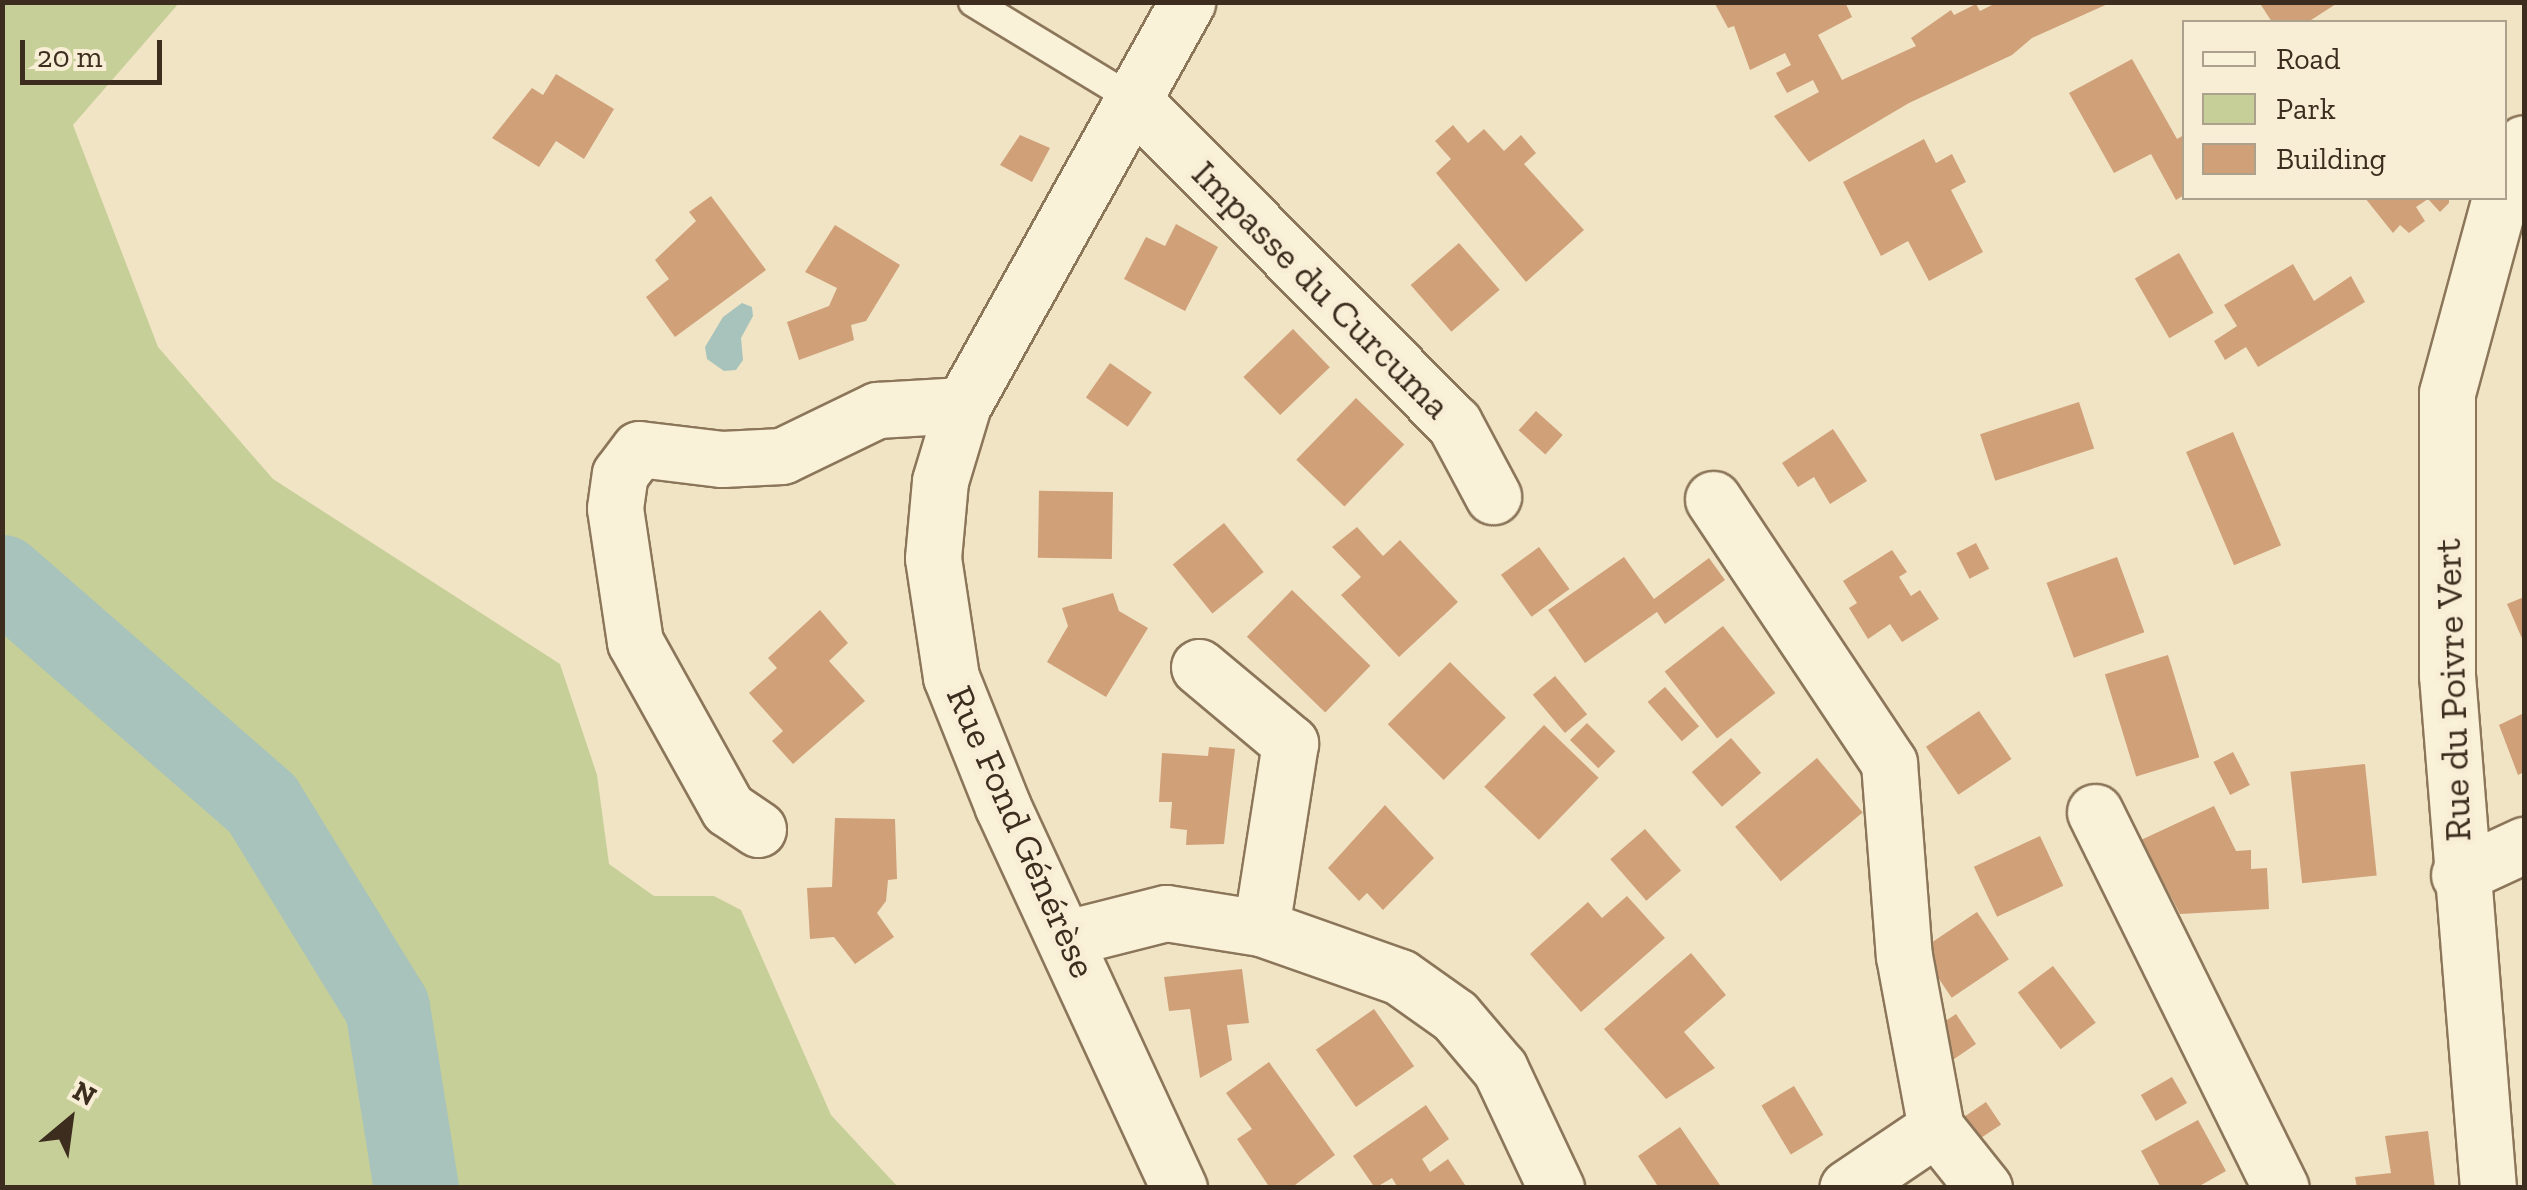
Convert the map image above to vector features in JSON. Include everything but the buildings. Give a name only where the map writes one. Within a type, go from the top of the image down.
[{"type":"street","name":"Rue Fond Générèse","points":[[1179,1188],[950,676],[933,558],[940,481],[963,405],[1130,98],[1187,14]]},
{"type":"street","name":"Impasse du Curcuma","points":[[1130,98],[1454,422],[1493,496]]},
{"type":"street","points":[[2507,179],[2524,142]]},
{"type":"street","name":"Rue du Poivre Vert","points":[[2488,1188],[2501,1102],[2459,874],[2447,675],[2447,392],[2499,200]]},
{"type":"street","points":[[758,828],[728,809],[635,642],[615,508],[620,474],[639,449],[722,459],[782,456],[877,410],[963,405]]},
{"type":"street","points":[[1714,499],[1889,763],[1904,956],[1936,1128],[1984,1188]]},
{"type":"street","points":[[1199,667],[1290,743],[1261,928]]},
{"type":"street","points":[[2096,812],[2281,1188]]},
{"type":"street","points":[[2459,874],[2524,845]]},
{"type":"street","points":[[1066,938],[1166,914],[1261,928],[1400,977],[1455,1016],[1500,1070],[1556,1188]]},
{"type":"street","points":[[1846,1188],[1936,1128]]},
{"type":"lane","points":[[973,2],[1130,98]]},
{"type":"green space","points":[[2,3],[179,3],[73,125],[158,347],[273,479],[560,664],[597,775],[609,864],[654,896],[714,896],[741,910],[831,1115],[898,1187],[3,1187]]},
{"type":"water","points":[[742,303],[752,307],[753,316],[741,338],[743,360],[736,370],[724,371],[707,359],[705,347],[723,317]]},
{"type":"waterway","points":[[2,577],[262,804],[387,1007],[416,1188]]}]
